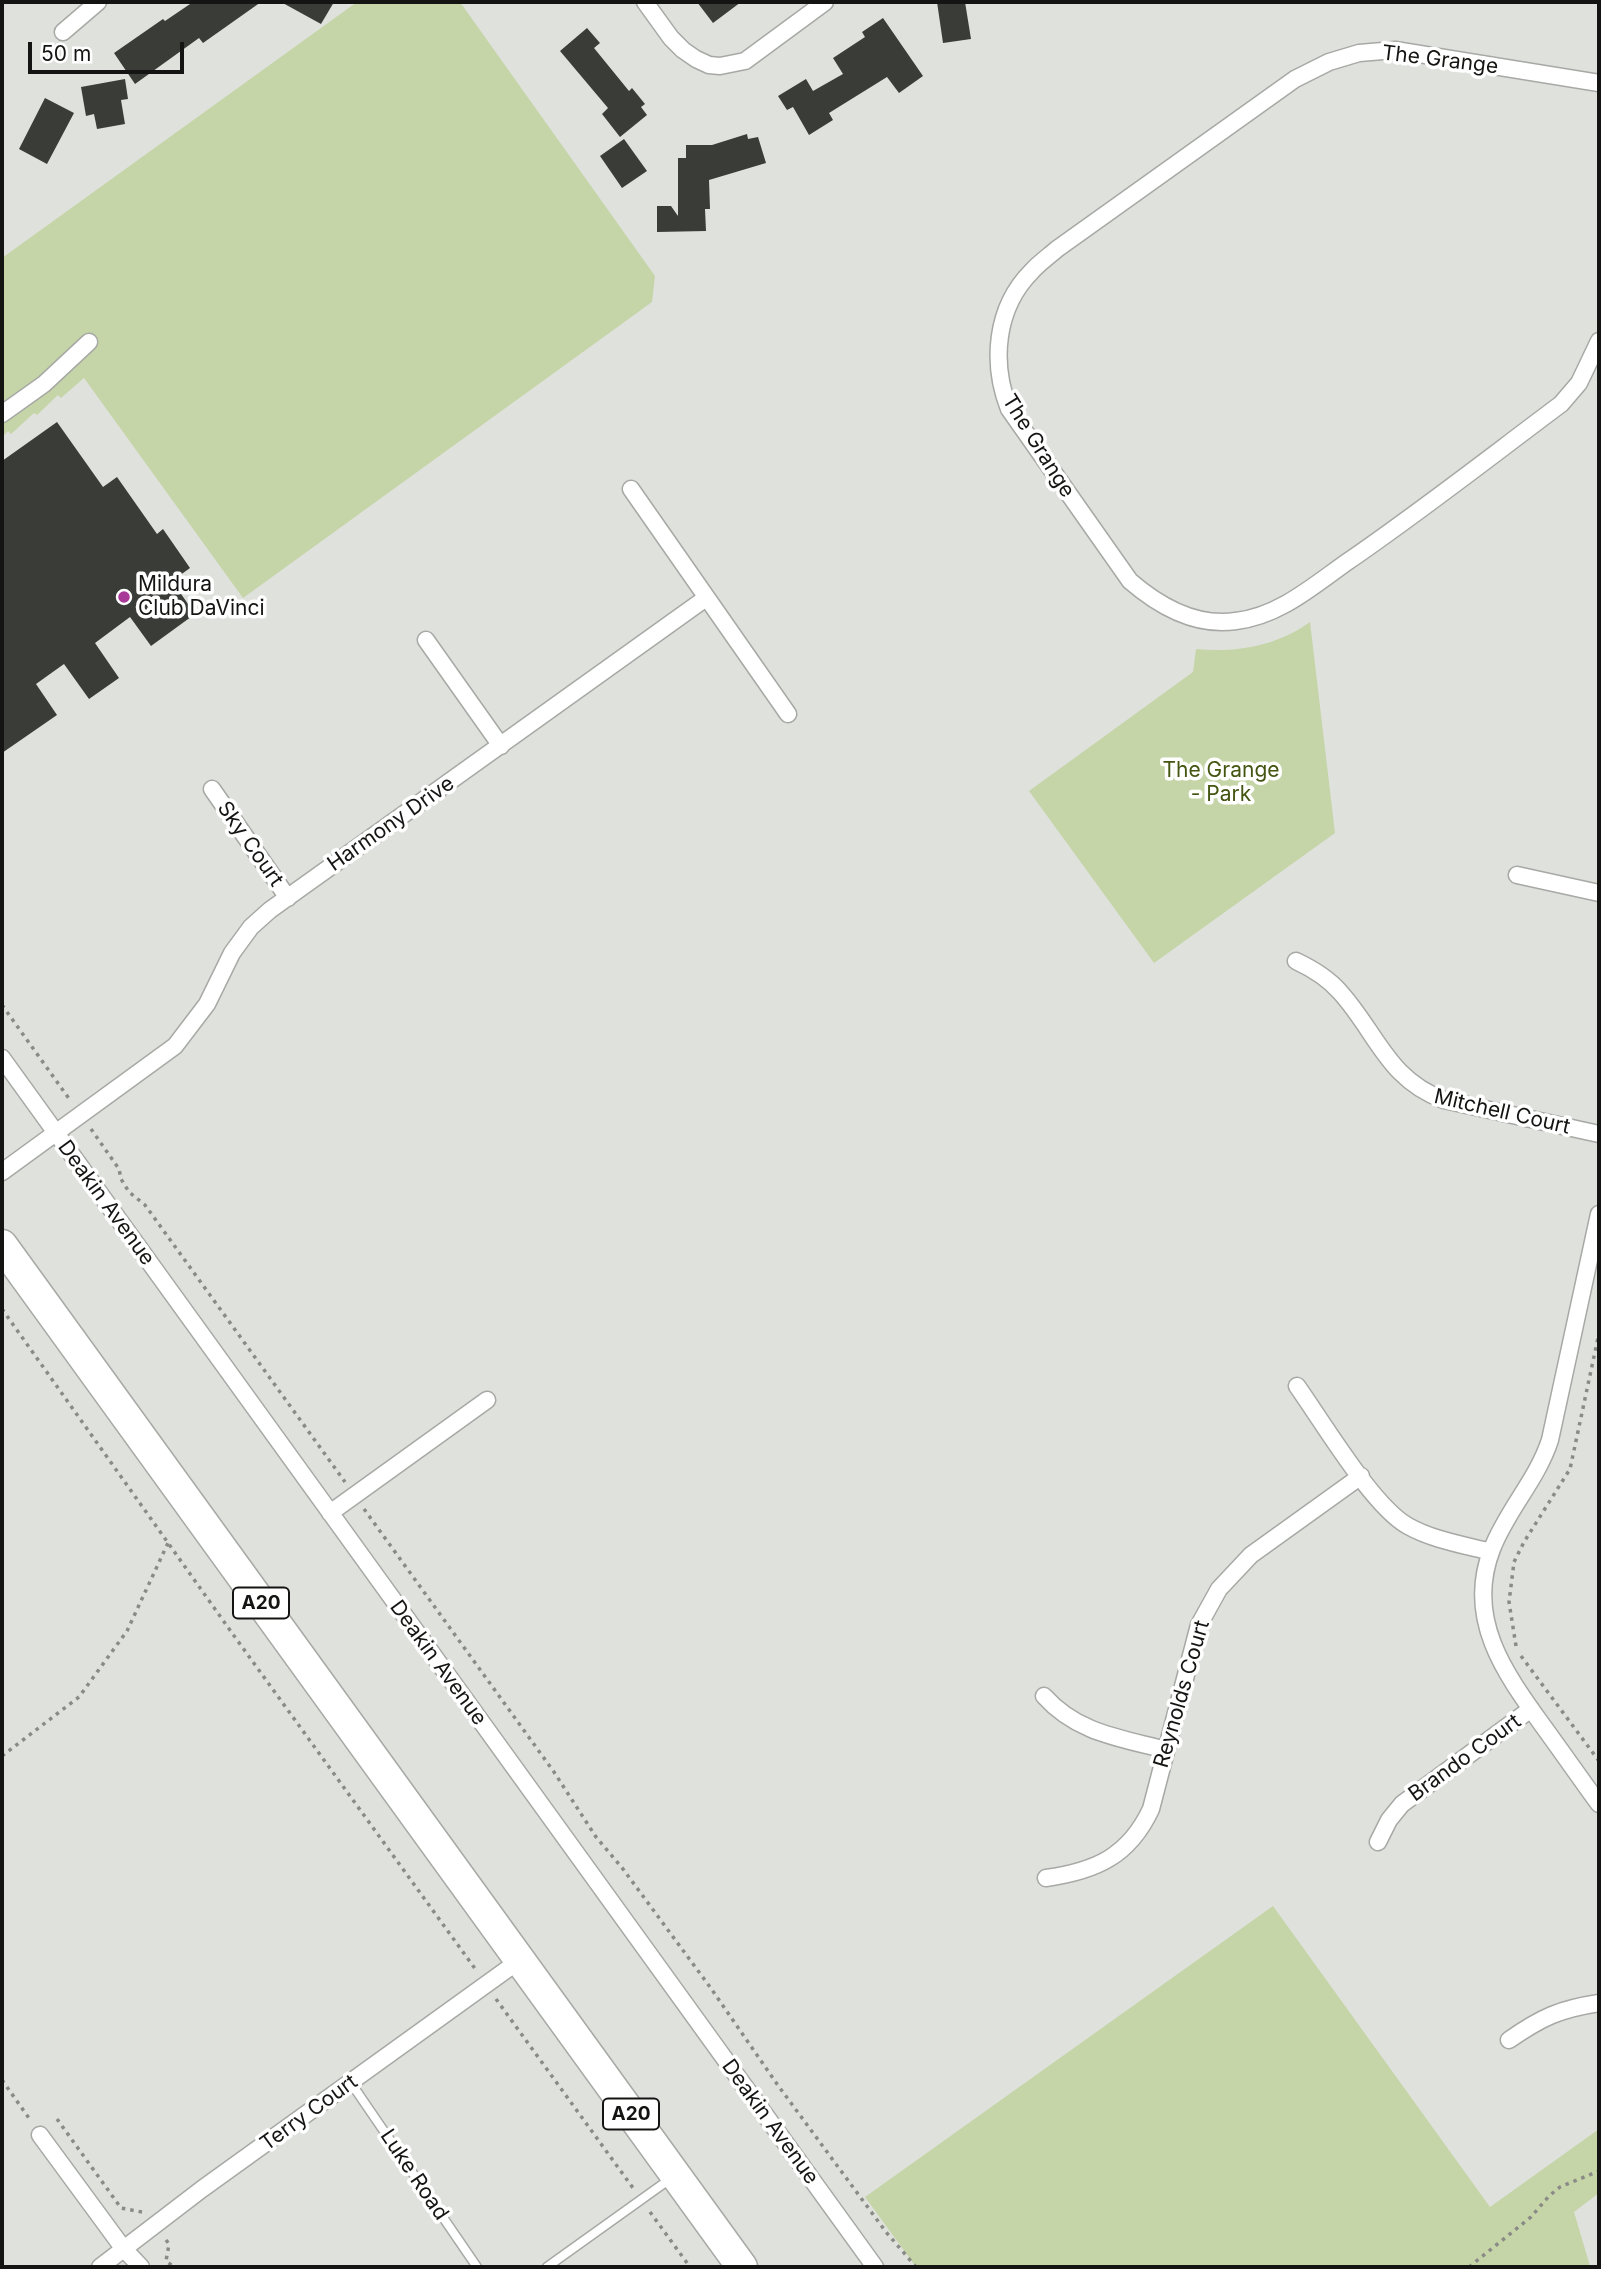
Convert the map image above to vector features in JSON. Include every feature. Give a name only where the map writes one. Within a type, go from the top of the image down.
[{"type":"highway","name":"A20","points":[[2,1245],[742,2267]]},
{"type":"street","points":[[63,32],[98,2]]},
{"type":"street","points":[[645,2],[683,50],[709,65],[720,66],[745,61],[825,2]]},
{"type":"street","name":"The Grange","points":[[1599,83],[1395,50],[1359,53],[1329,62],[1295,79],[1259,104],[1057,249],[1032,271],[1016,290],[1006,311],[997,360],[1000,387],[1009,410],[1130,581],[1166,608],[1212,622],[1234,622],[1260,617],[1286,605],[1376,543],[1561,404],[1579,383],[1599,341]]},
{"type":"street","points":[[2,414],[44,384],[89,342]]},
{"type":"street","points":[[631,489],[788,713]]},
{"type":"street","name":"Harmony Drive","points":[[2,1172],[175,1046],[207,1004],[232,953],[251,927],[270,910],[706,598]]},
{"type":"street","points":[[426,639],[501,746]]},
{"type":"street","name":"Sky Court","points":[[212,789],[288,898]]},
{"type":"street","points":[[1517,875],[1599,893]]},
{"type":"street","name":"Mitchell Court","points":[[1296,961],[1314,970],[1341,992],[1398,1071],[1425,1094],[1444,1101],[1599,1134]]},
{"type":"street","name":"Deakin Avenue","points":[[2,1058],[875,2267]]},
{"type":"street","points":[[1599,1214],[1595,1251],[1550,1440],[1537,1472],[1498,1534],[1484,1585],[1486,1622],[1504,1671],[1599,1804]]},
{"type":"street","points":[[1297,1386],[1361,1476],[1396,1518],[1427,1535],[1491,1552]]},
{"type":"street","points":[[330,1513],[487,1400]]},
{"type":"street","name":"Reynolds Court","points":[[1046,1878],[1076,1874],[1094,1867],[1130,1843],[1142,1829],[1151,1809],[1199,1625],[1219,1589],[1251,1555],[1361,1476]]},
{"type":"street","points":[[1044,1696],[1058,1712],[1077,1724],[1166,1750]]},
{"type":"street","name":"Brando Court","points":[[1378,1842],[1389,1820],[1402,1804],[1531,1709]]},
{"type":"street","name":"Terry Court","points":[[100,2267],[520,1961]]},
{"type":"street","points":[[1509,2040],[1548,2015],[1566,2008],[1599,2003]]},
{"type":"street","points":[[40,2135],[123,2248],[141,2267]]},
{"type":"lane","name":"Luke Road","points":[[351,2083],[477,2267]]},
{"type":"lane","points":[[547,2267],[675,2175]]},
{"type":"path","points":[[2,1005],[113,1160],[121,1180],[145,1205],[561,1782],[596,1837],[710,1987],[777,2084],[886,2232],[916,2267]]},
{"type":"path","points":[[2,1309],[690,2267]]},
{"type":"path","points":[[1599,1333],[1570,1469],[1514,1562],[1509,1602],[1513,1637],[1519,1653],[1599,1761]]},
{"type":"path","points":[[2,1756],[79,1697],[127,1631],[168,1543]]},
{"type":"path","points":[[2,2080],[40,2135]]},
{"type":"path","points":[[57,2119],[121,2208],[142,2212],[144,2210],[169,2244],[166,2261],[174,2267]]},
{"type":"path","points":[[1469,2267],[1531,2217],[1560,2187],[1599,2171]]},
{"type":"green space","points":[[357,2],[460,2],[655,276],[652,302],[243,598],[84,378],[61,398],[58,395],[37,415],[34,413],[11,434],[8,431],[2,437],[2,258]]},
{"type":"green space","name":"The Grange - Park","points":[[1310,622],[1335,833],[1154,963],[1029,791],[1193,672],[1196,649],[1226,650],[1256,646],[1284,637]]},
{"type":"green space","points":[[1273,1906],[1490,2207],[1599,2129],[1599,2193],[1574,2212],[1590,2266],[916,2267],[865,2197]]},
{"type":"building","points":[[193,2],[261,2],[203,43],[199,38],[135,84],[114,53]]},
{"type":"building","points":[[281,2],[334,2],[321,24]]},
{"type":"building","points":[[697,2],[741,2],[713,23]]},
{"type":"building","points":[[937,2],[965,2],[971,39],[943,43]]},
{"type":"building","points":[[883,18],[923,76],[899,93],[887,77],[829,113],[833,120],[809,135],[793,107],[787,110],[778,96],[806,79],[813,91],[843,74],[833,58],[865,37],[862,32]]},
{"type":"building","points":[[587,28],[600,43],[594,48],[629,91],[632,88],[645,104],[641,107],[647,115],[620,137],[602,114],[608,108],[560,51]]},
{"type":"building","points":[[125,79],[128,99],[121,100],[125,124],[97,129],[94,114],[86,116],[81,87]]},
{"type":"building","points":[[45,98],[74,113],[47,164],[19,149]]},
{"type":"building","points":[[747,134],[748,139],[758,137],[766,163],[709,180],[710,209],[705,209],[706,231],[657,232],[657,206],[671,206],[678,216],[678,158],[686,158],[686,145],[712,145]]},
{"type":"building","points":[[624,139],[647,171],[622,188],[600,156]]},
{"type":"building","name":"Mildura Club DaVinci","points":[[57,422],[103,487],[117,477],[157,534],[163,529],[190,568],[172,581],[195,614],[151,646],[130,617],[95,643],[119,678],[89,699],[64,664],[36,684],[57,715],[2,753],[2,461]]},
{"type":"place","name":"Mildura Club DaVinci","points":[[124,597]]}]
